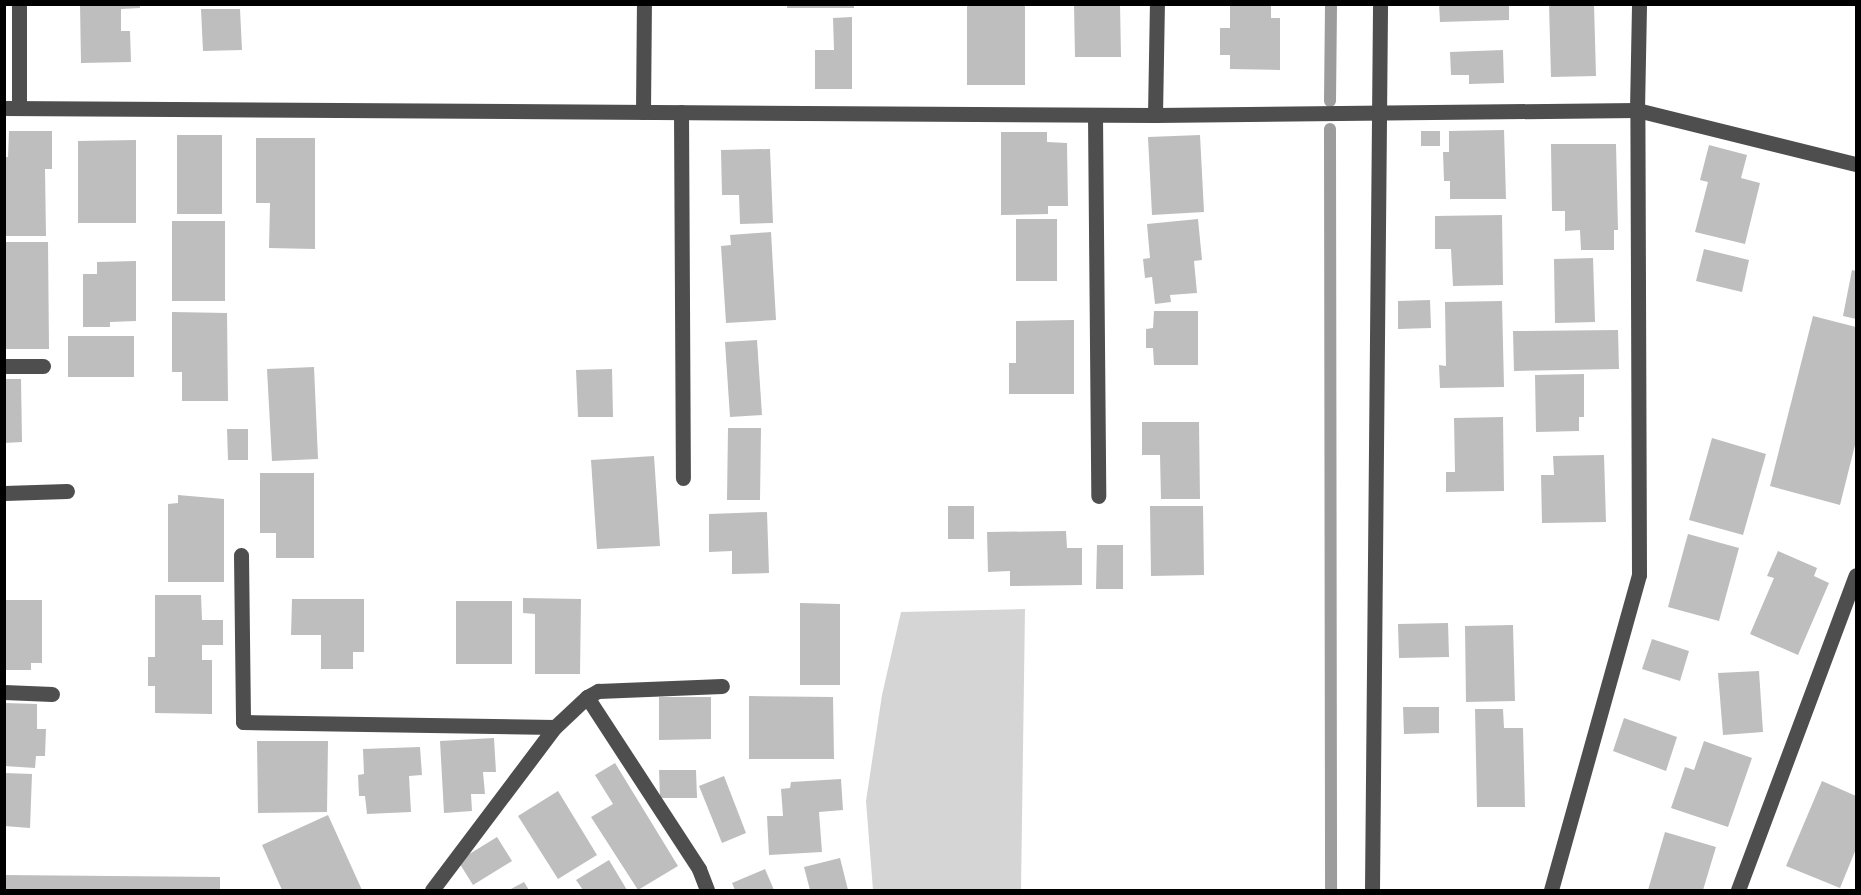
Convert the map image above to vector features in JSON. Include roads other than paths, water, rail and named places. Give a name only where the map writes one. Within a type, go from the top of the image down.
[{"type":"street","points":[[19,4],[12,108],[1095,115],[1379,115],[1637,110],[1857,164]]},
{"type":"street","points":[[643,112],[644,4]]},
{"type":"street","points":[[1155,115],[1157,4]]},
{"type":"street","points":[[1372,891],[1380,4]]},
{"type":"street","points":[[1551,891],[1639,575],[1637,110],[1640,4]]},
{"type":"street","points":[[681,112],[683,478]]},
{"type":"street","points":[[1095,115],[1098,496]]},
{"type":"street","points":[[4,366],[43,366]]},
{"type":"street","points":[[4,493],[67,491]]},
{"type":"street","points":[[241,555],[243,722],[555,728]]},
{"type":"street","points":[[1738,891],[1857,575]]},
{"type":"street","points":[[432,891],[555,728],[587,697],[598,691],[722,686]]},
{"type":"street","points":[[4,692],[52,694]]},
{"type":"street","points":[[587,697],[699,869],[707,891]]},
{"type":"waterway","points":[[1330,101],[1331,4]]},
{"type":"waterway","points":[[1330,129],[1331,890]]}]
